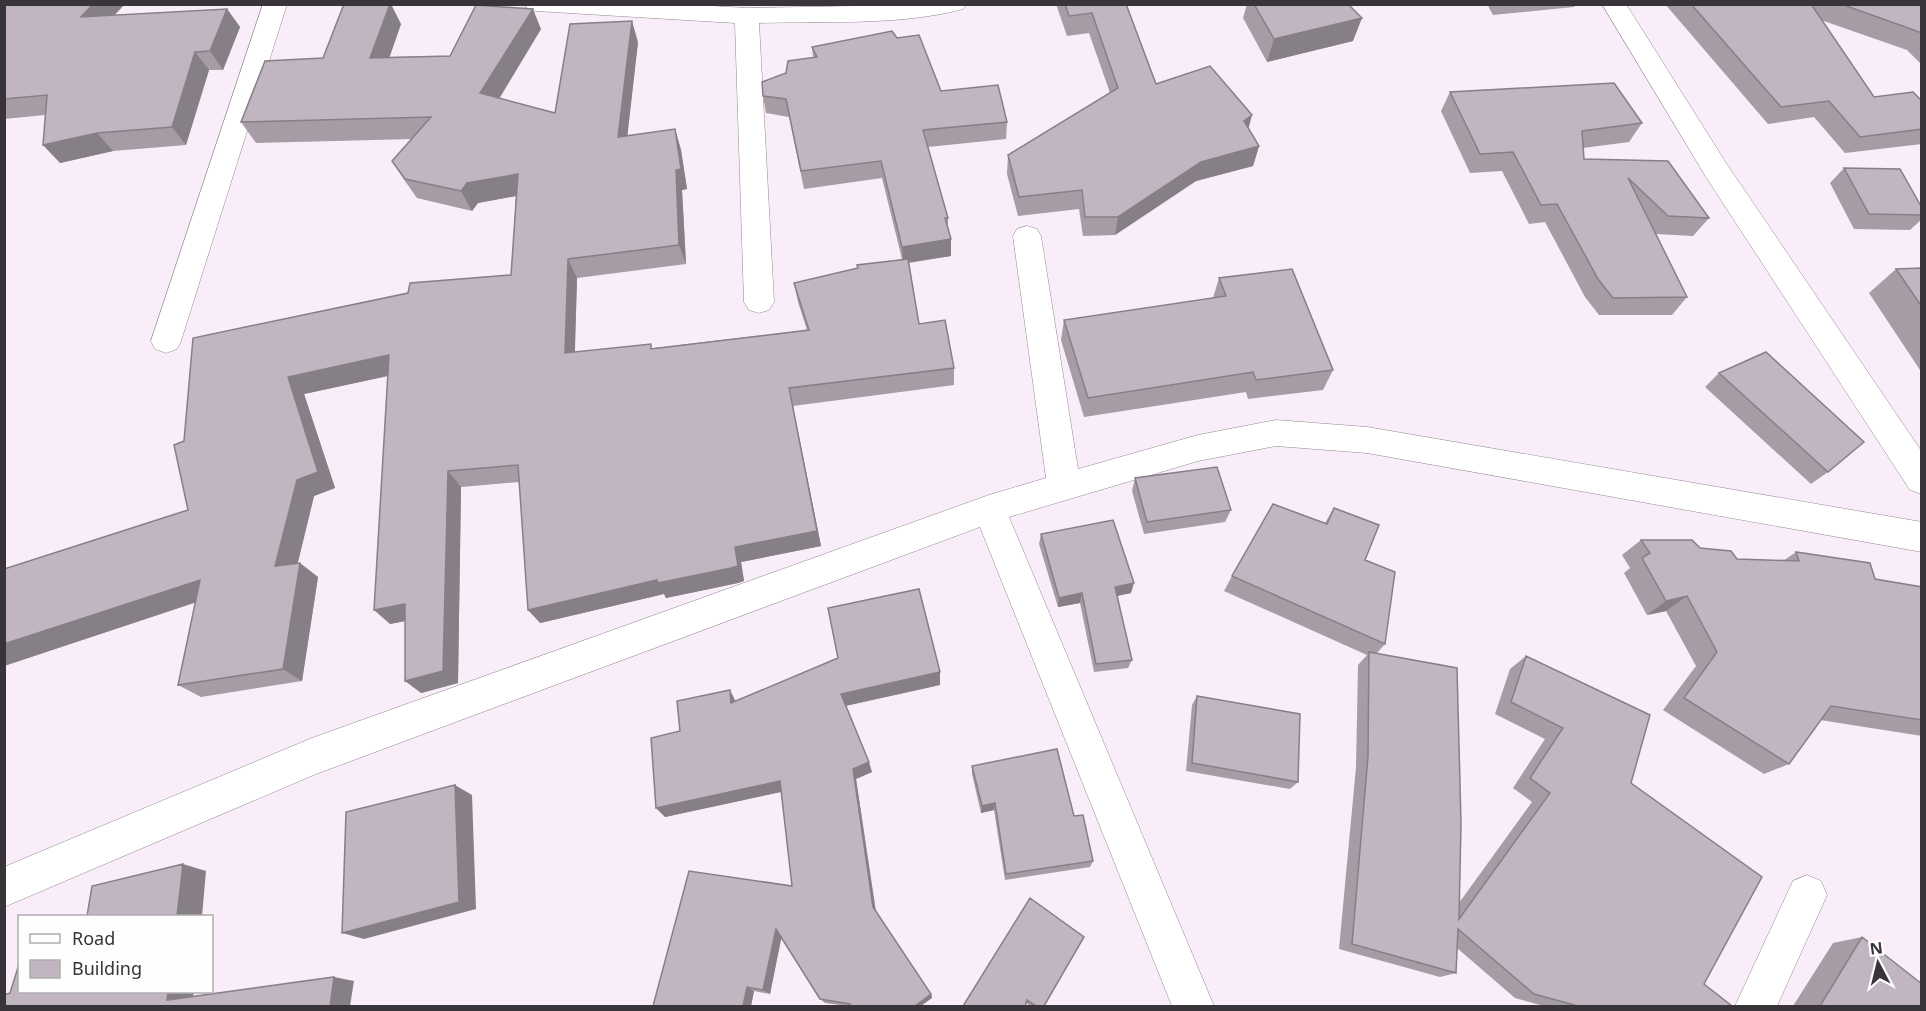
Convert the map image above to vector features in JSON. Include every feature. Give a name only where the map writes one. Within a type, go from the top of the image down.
[{"type":"street","points":[[166,341],[275,4]]},
{"type":"street","points":[[536,4],[747,16],[908,11],[955,4]]},
{"type":"street","points":[[1614,4],[1716,170],[1922,480]]},
{"type":"street","points":[[747,16],[759,302]]},
{"type":"street","points":[[1027,236],[1064,487]]},
{"type":"street","points":[[4,887],[312,757],[989,509],[1198,448],[1276,433],[1367,440],[1922,537]]},
{"type":"street","points":[[989,509],[1193,1006]]},
{"type":"street","points":[[1756,1006],[1807,895]]},
{"type":"building","points":[[4,4],[93,4],[81,17],[227,9],[210,51],[195,52],[172,127],[97,133],[43,145],[47,95],[4,99]]},
{"type":"building","points":[[344,4],[390,4],[370,58],[450,56],[476,5],[533,9],[480,93],[555,113],[570,24],[632,21],[618,137],[675,129],[681,169],[676,170],[679,245],[568,259],[565,353],[651,344],[651,349],[809,330],[794,283],[858,268],[857,265],[908,259],[919,324],[945,320],[954,368],[789,388],[817,531],[735,547],[738,566],[731,568],[658,583],[657,580],[528,610],[518,465],[448,471],[443,671],[405,681],[405,604],[374,610],[389,355],[288,377],[318,472],[297,480],[275,566],[300,563],[283,669],[178,685],[200,580],[4,644],[4,569],[188,510],[174,445],[184,441],[193,338],[408,293],[410,283],[511,275],[518,174],[467,183],[461,191],[405,179],[392,161],[431,117],[241,122],[265,61],[323,58]]},
{"type":"building","points":[[1065,4],[1126,4],[1156,84],[1210,66],[1252,115],[1244,121],[1259,146],[1201,162],[1118,217],[1085,217],[1082,190],[1019,197],[1008,155],[1118,88],[1092,13],[1069,16]]},
{"type":"building","points":[[1254,4],[1348,4],[1362,18],[1274,39]]},
{"type":"building","points":[[1691,4],[1811,4],[1874,97],[1913,92],[1922,101],[1922,129],[1860,137],[1829,101],[1781,107]]},
{"type":"building","points":[[1841,4],[1922,4],[1922,33]]},
{"type":"building","points":[[892,31],[897,38],[919,35],[941,91],[998,85],[1007,122],[923,130],[948,218],[945,218],[951,239],[902,247],[881,161],[801,171],[786,99],[763,96],[762,82],[786,73],[788,61],[817,57],[812,47]]},
{"type":"building","points":[[1614,83],[1642,123],[1582,131],[1584,159],[1668,161],[1709,218],[1668,216],[1628,178],[1687,297],[1613,298],[1598,279],[1557,204],[1541,205],[1513,152],[1480,154],[1450,92]]},
{"type":"building","points":[[1844,168],[1900,169],[1922,208],[1922,215],[1869,214]]},
{"type":"building","points":[[1922,268],[1922,307],[1896,269]]},
{"type":"building","points":[[1292,269],[1333,370],[1256,380],[1253,372],[1088,398],[1064,320],[1226,296],[1219,278]]},
{"type":"building","points":[[1766,352],[1864,442],[1828,472],[1719,373]]},
{"type":"building","points":[[1217,467],[1231,510],[1147,522],[1135,478]]},
{"type":"building","points":[[1273,504],[1327,524],[1334,508],[1379,525],[1365,560],[1395,572],[1385,644],[1232,576]]},
{"type":"building","points":[[1113,520],[1134,583],[1115,587],[1132,660],[1096,664],[1082,593],[1059,598],[1041,534]]},
{"type":"building","points":[[1641,540],[1692,540],[1700,548],[1731,551],[1737,559],[1799,561],[1796,552],[1870,563],[1875,579],[1922,587],[1922,720],[1831,706],[1789,764],[1684,698],[1717,652],[1687,596],[1666,601],[1642,558],[1650,553]]},
{"type":"building","points":[[919,589],[940,672],[841,694],[869,762],[853,769],[873,907],[931,994],[915,1006],[847,1006],[850,1004],[820,999],[776,929],[763,990],[747,987],[743,1006],[653,1006],[689,871],[792,886],[780,781],[656,808],[651,738],[680,731],[677,701],[730,690],[731,703],[838,658],[828,608]]},
{"type":"building","points":[[1369,652],[1457,668],[1461,823],[1459,919],[1550,793],[1530,778],[1563,728],[1511,702],[1526,656],[1650,715],[1631,783],[1762,877],[1704,984],[1732,1006],[1578,1006],[1534,994],[1458,929],[1456,973],[1352,944],[1368,756]]},
{"type":"building","points":[[1197,696],[1300,714],[1298,782],[1192,763]]},
{"type":"building","points":[[1057,749],[1074,816],[1083,815],[1093,861],[1006,874],[995,803],[982,806],[972,766]]},
{"type":"building","points":[[455,785],[459,902],[342,933],[346,812]]},
{"type":"building","points":[[183,864],[177,915],[87,915],[92,886]]},
{"type":"building","points":[[1030,898],[1084,937],[1044,1006],[1036,1006],[1027,1000],[1025,1006],[963,1006]]},
{"type":"building","points":[[1862,937],[1922,984],[1922,1006],[1820,1006]]},
{"type":"building","points":[[18,967],[18,993],[168,993],[167,1000],[334,977],[330,1006],[4,1006],[4,995],[10,993]]}]
